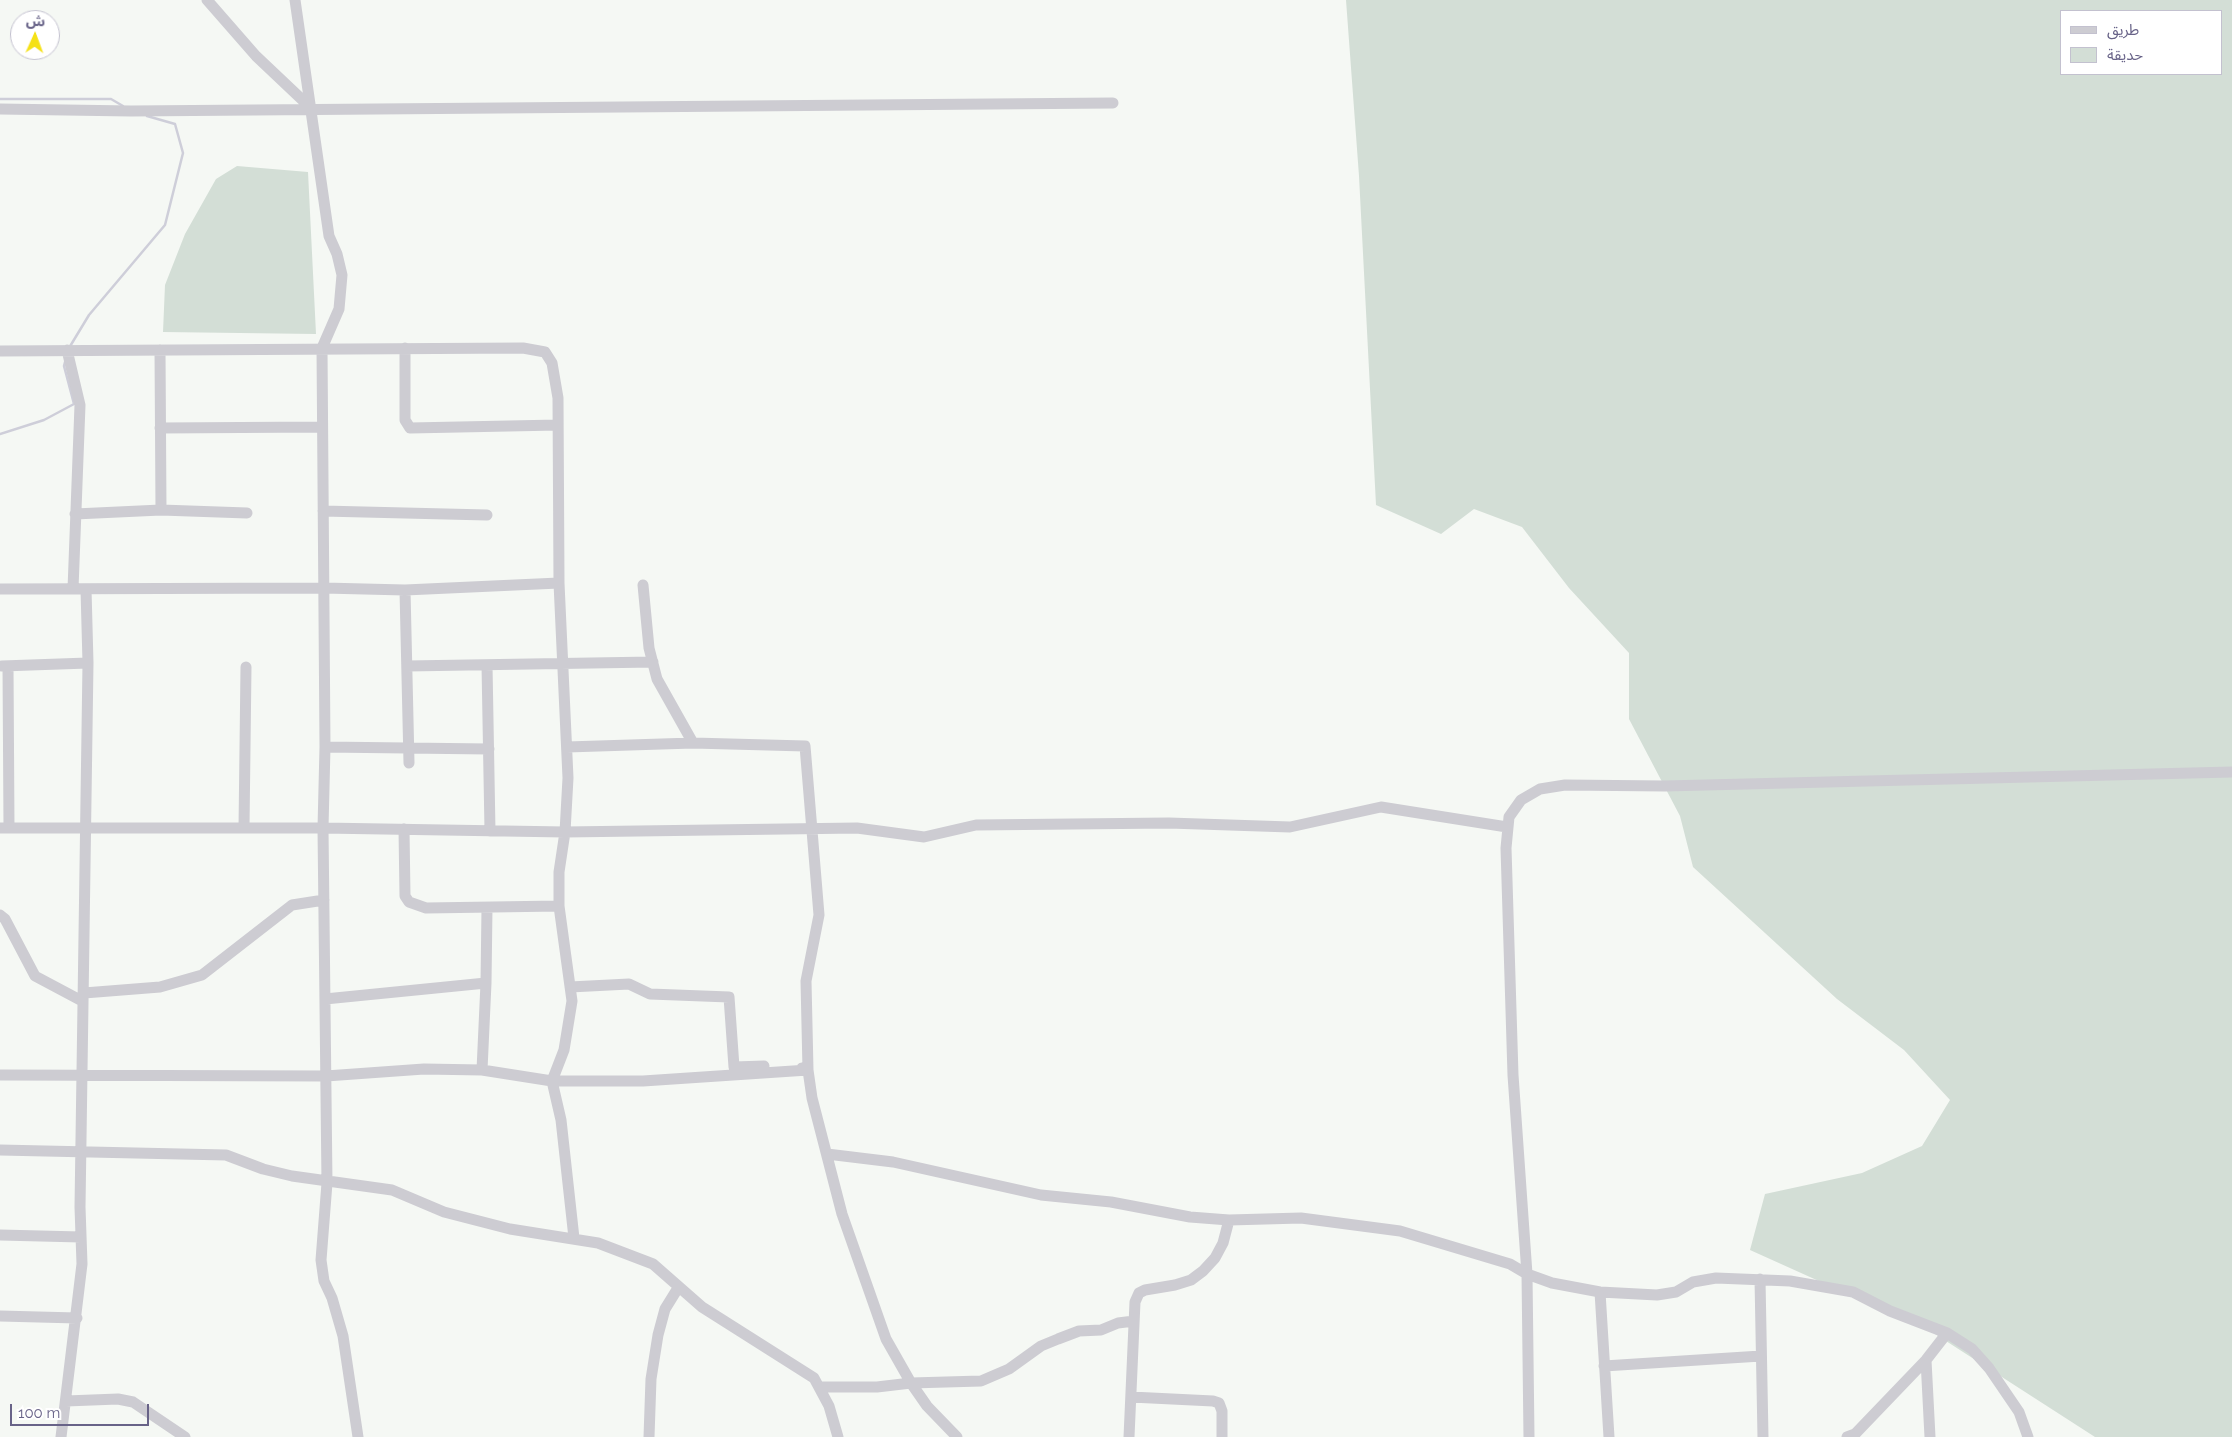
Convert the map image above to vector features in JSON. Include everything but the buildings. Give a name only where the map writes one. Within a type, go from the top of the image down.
[{"type":"street","points":[[207,0],[256,56],[312,109]]},
{"type":"street","points":[[295,0],[329,236],[337,254],[342,275],[339,309],[322,348],[326,747],[323,828],[327,1183],[321,1260],[324,1281],[343,1336],[358,1437]]},
{"type":"street","points":[[0,109],[312,109],[1113,103]]},
{"type":"street","points":[[405,348],[405,420],[410,428],[558,425]]},
{"type":"street","points":[[0,351],[523,348],[544,352],[552,363],[556,376],[558,425],[559,583],[568,778],[565,832],[558,872],[558,906],[572,1001],[564,1050],[552,1081],[561,1120],[574,1238]]},
{"type":"street","points":[[67,350],[80,405],[73,589]]},
{"type":"street","points":[[160,350],[161,510]]},
{"type":"street","points":[[160,428],[322,427]]},
{"type":"street","points":[[75,514],[161,510],[247,513]]},
{"type":"street","points":[[323,511],[487,515]]},
{"type":"street","points":[[0,589],[324,588],[405,590],[496,588],[559,583]]},
{"type":"street","points":[[643,585],[648,648],[652,662],[661,686],[693,743]]},
{"type":"street","points":[[61,1437],[77,1318],[82,1264],[80,1151],[83,1076],[84,828],[88,663],[86,589]]},
{"type":"street","points":[[405,590],[409,763]]},
{"type":"street","points":[[407,666],[652,662]]},
{"type":"street","points":[[88,663],[4,666],[4,828],[323,828],[565,832],[858,828],[924,837],[976,825],[1169,823],[1290,826],[1381,807],[1507,827]]},
{"type":"street","points":[[487,665],[490,831]]},
{"type":"street","points":[[244,828],[246,667]]},
{"type":"street","points":[[567,747],[693,743],[805,746],[819,915],[806,981],[808,1070],[812,1098],[842,1214],[886,1339],[911,1383],[928,1406],[957,1437]]},
{"type":"street","points":[[326,747],[489,749]]},
{"type":"street","points":[[1529,1437],[1527,1274],[1513,1075],[1507,827],[1515,807],[1530,793],[1540,789],[1564,785],[1675,785],[2232,772]]},
{"type":"street","points":[[404,829],[405,896],[409,902],[426,908],[558,906]]},
{"type":"street","points":[[0,915],[5,919],[35,976],[83,997],[160,987],[202,975],[292,905],[324,900]]},
{"type":"street","points":[[482,1070],[487,908]]},
{"type":"street","points":[[325,999],[486,983]]},
{"type":"street","points":[[570,987],[629,984],[650,994],[729,997],[734,1067],[791,1066],[808,1070]]},
{"type":"street","points":[[0,1075],[326,1076],[424,1069],[482,1070],[552,1081],[653,1080],[808,1070]]},
{"type":"street","points":[[0,1150],[226,1156],[263,1169],[327,1183],[392,1190],[444,1212],[530,1234],[574,1238],[598,1243],[653,1264],[678,1288],[702,1307],[814,1378],[820,1387],[835,1423],[838,1437]]},
{"type":"street","points":[[827,1154],[893,1162],[1041,1195],[1111,1202],[1190,1217],[1229,1220],[1302,1218],[1400,1231],[1510,1264],[1527,1274],[1552,1283],[1600,1292],[1657,1295],[1676,1292],[1693,1282],[1716,1278],[1790,1281],[1853,1292],[1890,1311],[1947,1333],[1972,1349],[1989,1368],[2019,1412],[2028,1437]]},
{"type":"street","points":[[1129,1437],[1136,1302],[1140,1294],[1190,1280],[1203,1271],[1216,1258],[1223,1243],[1229,1220]]},
{"type":"street","points":[[0,1235],[81,1236]]},
{"type":"street","points":[[1760,1279],[1763,1437]]},
{"type":"street","points":[[649,1437],[651,1379],[658,1336],[665,1309],[678,1288]]},
{"type":"street","points":[[1600,1292],[1609,1437]]},
{"type":"street","points":[[0,1316],[77,1318]]},
{"type":"street","points":[[820,1387],[877,1387],[911,1383],[981,1381],[1009,1369],[1041,1346],[1058,1339],[1079,1332],[1101,1330],[1118,1323],[1134,1321]]},
{"type":"street","points":[[1847,1437],[1856,1434],[1926,1360],[1947,1333]]},
{"type":"street","points":[[1604,1366],[1761,1356]]},
{"type":"street","points":[[1926,1360],[1930,1437]]},
{"type":"street","points":[[1131,1397],[1219,1403],[1222,1410],[1222,1437]]},
{"type":"street","points":[[66,1401],[118,1399],[133,1402],[186,1437]]},
{"type":"green space","points":[[1346,0],[2232,0],[2232,1437],[2095,1437],[1932,1332],[1750,1250],[1765,1194],[1862,1173],[1922,1146],[1950,1100],[1904,1050],[1837,999],[1693,867],[1680,816],[1629,719],[1629,653],[1569,588],[1522,527],[1474,509],[1441,534],[1376,505],[1359,176]]},
{"type":"green space","points":[[237,166],[308,172],[316,334],[163,332],[165,285],[185,234],[216,179]]},
{"type":"waterway","points":[[0,99],[111,99],[123,106]]},
{"type":"waterway","points":[[69,348],[89,315],[165,225],[183,153],[175,124],[147,116]]},
{"type":"waterway","points":[[0,434],[44,420],[74,404],[64,366],[65,362]]}]
